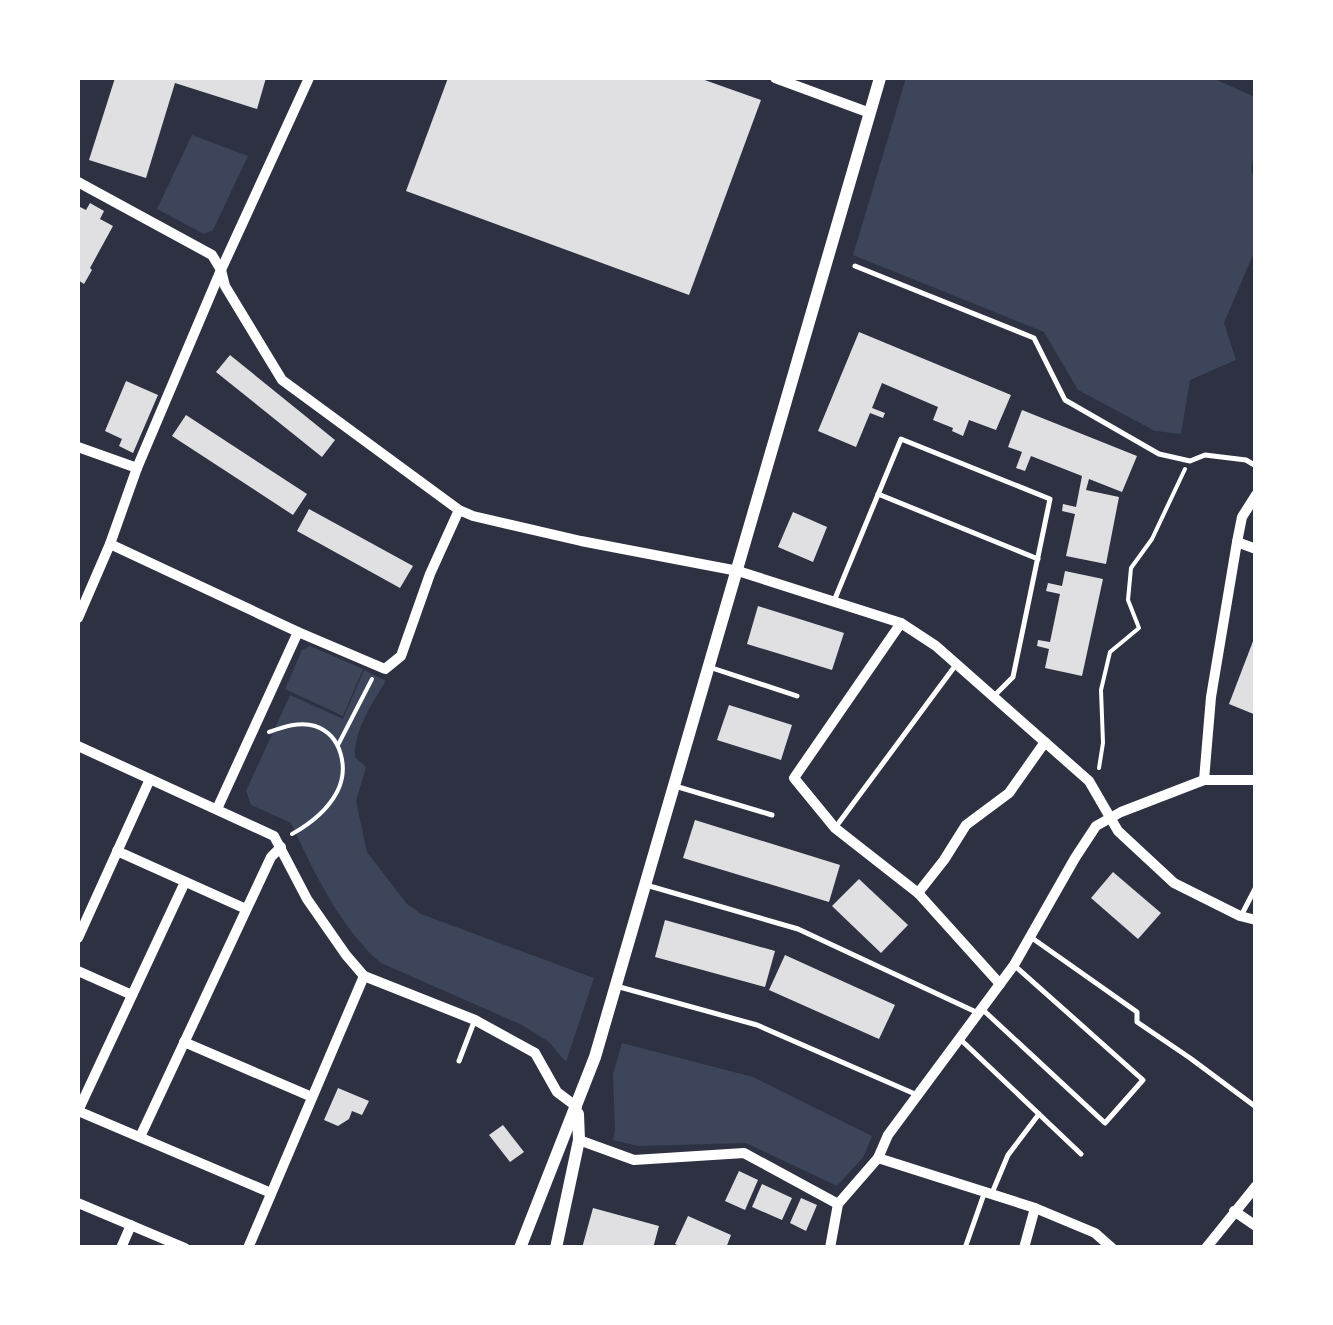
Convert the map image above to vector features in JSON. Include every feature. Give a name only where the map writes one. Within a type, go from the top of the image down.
[{"type":"street","points":[[78,618],[221,270],[308,78]]},
{"type":"street","points":[[775,78],[870,113]]},
{"type":"street","points":[[520,1248],[595,1058],[880,78]]},
{"type":"street","points":[[78,182],[212,255],[225,286],[282,380],[459,510],[581,540],[738,571],[901,623],[926,638],[1090,781],[1118,831],[1174,883],[1256,920]]},
{"type":"street","points":[[78,447],[138,468]]},
{"type":"street","points":[[1204,780],[1211,697],[1237,542],[1242,517],[1256,495]]},
{"type":"street","points":[[110,544],[385,668],[401,656],[430,574],[459,510]]},
{"type":"street","points":[[1237,542],[1256,549]]},
{"type":"street","points":[[901,623],[794,778],[836,828],[918,893],[1000,984]]},
{"type":"street","points":[[217,809],[298,632]]},
{"type":"street","points":[[918,893],[966,825],[1009,793],[1045,742]]},
{"type":"street","points":[[78,746],[274,836],[307,899],[364,976],[475,1020],[535,1053],[558,1092],[577,1107],[579,1140],[556,1248]]},
{"type":"street","points":[[78,938],[150,780]]},
{"type":"street","points":[[830,1248],[838,1204],[878,1158],[888,1135],[1014,965],[1096,826],[1204,780],[1256,780]]},
{"type":"street","points":[[140,1138],[270,857],[281,847]]},
{"type":"street","points":[[118,851],[246,909]]},
{"type":"street","points":[[185,882],[78,1111],[272,1193]]},
{"type":"street","points":[[78,971],[132,996]]},
{"type":"street","points":[[248,1248],[364,976]]},
{"type":"street","points":[[184,1042],[312,1097]]},
{"type":"street","points":[[579,1140],[634,1160],[744,1153],[838,1204]]},
{"type":"street","points":[[878,1158],[1036,1208],[1096,1233],[1112,1248]]},
{"type":"street","points":[[1206,1248],[1256,1186]]},
{"type":"street","points":[[78,1203],[185,1248]]},
{"type":"street","points":[[1024,1248],[1036,1208]]},
{"type":"street","points":[[1234,1211],[1256,1226]]},
{"type":"street","points":[[122,1248],[131,1225]]},
{"type":"lane","points":[[856,266],[1034,338],[1065,400],[1158,454],[1190,461],[1205,455],[1246,460],[1256,466]]},
{"type":"lane","points":[[834,601],[900,438],[1050,499],[1013,677],[993,697]]},
{"type":"lane","points":[[878,494],[1038,559]]},
{"type":"lane","points":[[836,828],[956,664]]},
{"type":"lane","points":[[709,667],[797,696]]},
{"type":"lane","points":[[674,786],[772,815]]},
{"type":"lane","points":[[645,885],[798,929],[980,1011],[1105,1123],[1142,1080],[1014,965]]},
{"type":"lane","points":[[1240,916],[1256,887]]},
{"type":"lane","points":[[1032,938],[1137,1012],[1137,1022],[1256,1106]]},
{"type":"lane","points":[[616,986],[756,1024],[918,1095]]},
{"type":"lane","points":[[458,1061],[475,1020]]},
{"type":"lane","points":[[960,1039],[1082,1154]]},
{"type":"lane","points":[[965,1248],[1008,1155],[1039,1114]]},
{"type":"path","points":[[1090,781],[1099,769],[1103,743],[1101,690],[1110,652],[1139,628],[1128,600],[1131,568],[1152,539],[1190,461]]},
{"type":"path","points":[[338,745],[380,666]]},
{"type":"path","points":[[269,732],[300,724],[314,726],[338,745],[344,766],[336,793],[322,813],[292,834]]},
{"type":"shaded area","points":[[906,78],[1212,78],[1255,97],[1251,170],[1255,181],[1255,250],[1224,323],[1236,360],[1190,380],[1181,434],[1155,431],[1078,390],[1044,332],[853,255]]},
{"type":"shaded area","points":[[192,135],[248,156],[213,230],[204,234],[157,209]]},
{"type":"shaded area","points":[[310,646],[363,669],[343,716],[285,689],[302,650]]},
{"type":"shaded area","points":[[364,670],[386,681],[365,718],[355,747],[355,757],[366,767],[356,801],[367,852],[407,904],[421,914],[594,978],[566,1062],[549,1042],[522,1025],[381,963],[341,917],[291,823],[251,805],[246,791],[290,695],[343,719]]},
{"type":"shaded area","points":[[622,1043],[753,1077],[872,1136],[864,1156],[837,1186],[746,1143],[638,1146],[613,1140],[613,1074]]},
{"type":"building","points":[[115,78],[266,78],[257,109],[175,83],[146,178],[89,160]]},
{"type":"building","points":[[448,78],[699,78],[761,100],[689,295],[406,191]]},
{"type":"building","points":[[90,203],[104,211],[100,219],[113,226],[84,284],[78,280],[78,206],[86,210]]},
{"type":"building","points":[[859,332],[1011,395],[996,430],[969,420],[963,436],[933,420],[938,407],[882,383],[872,408],[885,413],[883,418],[870,413],[856,447],[818,431]]},
{"type":"building","points":[[230,355],[335,440],[322,457],[216,372]]},
{"type":"building","points":[[126,381],[158,395],[133,453],[119,446],[122,439],[105,431]]},
{"type":"building","points":[[1022,410],[1137,456],[1122,492],[1089,479],[1086,490],[1119,497],[1106,564],[1066,556],[1075,514],[1062,511],[1063,504],[1076,507],[1082,476],[1031,456],[1025,471],[1016,468],[1022,452],[1008,447]]},
{"type":"building","points":[[186,415],[307,494],[293,515],[172,436]]},
{"type":"building","points":[[309,509],[413,566],[400,588],[297,531]]},
{"type":"building","points":[[793,512],[827,527],[813,562],[778,547]]},
{"type":"building","points":[[1065,571],[1103,579],[1082,676],[1045,668],[1049,649],[1037,646],[1038,640],[1050,642],[1060,594],[1046,591],[1048,583],[1062,586]]},
{"type":"building","points":[[758,606],[844,633],[832,670],[747,644]]},
{"type":"building","points":[[1256,636],[1256,715],[1229,704]]},
{"type":"building","points":[[729,705],[792,725],[781,760],[717,740]]},
{"type":"building","points":[[695,820],[840,865],[829,902],[683,858]]},
{"type":"building","points":[[1113,872],[1161,913],[1138,939],[1091,898]]},
{"type":"building","points":[[859,879],[908,925],[881,953],[832,906]]},
{"type":"building","points":[[665,920],[775,951],[765,987],[655,957]]},
{"type":"building","points":[[785,955],[895,1005],[879,1039],[769,990]]},
{"type":"building","points":[[338,1088],[369,1101],[362,1115],[352,1111],[349,1119],[338,1126],[324,1120]]},
{"type":"building","points":[[503,1125],[524,1152],[510,1162],[489,1135]]},
{"type":"building","points":[[739,1171],[758,1180],[745,1210],[725,1201]]},
{"type":"building","points":[[762,1184],[792,1198],[782,1220],[752,1207]]},
{"type":"building","points":[[801,1198],[817,1205],[806,1231],[790,1223]]},
{"type":"building","points":[[593,1208],[659,1226],[653,1248],[582,1248]]},
{"type":"building","points":[[688,1216],[731,1235],[726,1248],[683,1248],[675,1244]]}]
